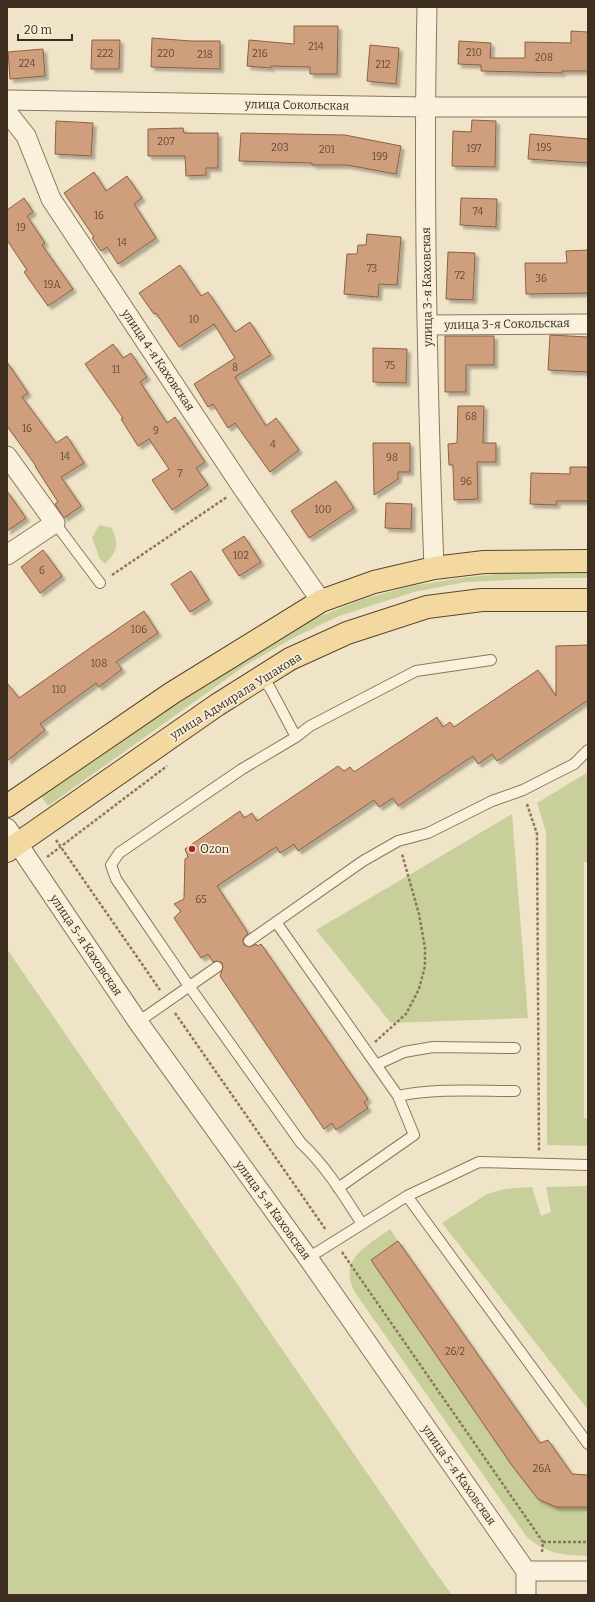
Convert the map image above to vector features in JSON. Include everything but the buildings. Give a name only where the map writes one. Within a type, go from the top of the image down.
[{"type":"main road","points":[[7,806],[172,693],[321,601],[374,582],[434,568],[484,562],[588,561]]},
{"type":"main road","name":"улица Адмирала Ушакова","points":[[11,841],[45,824],[217,705],[290,658],[347,633],[427,607],[482,600],[588,600]]},
{"type":"street","name":"улица 3-я Каховская","points":[[427,7],[425,107],[427,325],[434,568]]},
{"type":"street","name":"улица Сокольская","points":[[7,100],[425,107],[588,107]]},
{"type":"street","name":"улица 4-я Каховская","points":[[7,112],[26,136],[51,199],[242,487],[321,601]]},
{"type":"street","name":"улица 3-я Сокольская","points":[[427,325],[588,324]]},
{"type":"street","points":[[7,456],[55,523],[7,555]]},
{"type":"street","name":"улица 5-я Каховская","points":[[11,841],[34,867],[138,1022],[533,1571]]},
{"type":"street","points":[[526,1595],[533,1571],[588,1571]]},
{"type":"lane","points":[[55,523],[100,583]]},
{"type":"lane","points":[[362,1224],[315,1155],[301,1143],[189,986],[116,879],[112,865],[119,854],[242,769],[310,726],[416,671],[491,660]]},
{"type":"lane","points":[[261,677],[270,688],[296,736]]},
{"type":"lane","points":[[249,941],[363,861],[398,842],[428,833],[492,801],[522,790],[574,764],[588,750]]},
{"type":"lane","points":[[276,922],[398,1096],[414,1135],[338,1188]]},
{"type":"lane","points":[[138,1022],[217,967]]},
{"type":"lane","points":[[376,1065],[404,1052],[433,1047],[515,1048]]},
{"type":"lane","points":[[398,1096],[436,1091],[515,1091]]},
{"type":"lane","points":[[308,1258],[407,1196],[480,1162],[588,1165]]},
{"type":"lane","points":[[407,1196],[588,1444]]},
{"type":"path","points":[[100,583],[242,487]]},
{"type":"path","points":[[34,867],[168,765]]},
{"type":"path","points":[[522,790],[537,834],[539,1164]]},
{"type":"path","points":[[45,824],[543,1542]]},
{"type":"path","points":[[366,1050],[406,1014],[419,989],[425,966],[426,948],[419,914],[398,842]]},
{"type":"path","points":[[543,1542],[588,1542]]},
{"type":"path","points":[[533,1571],[543,1542]]},
{"type":"green space","points":[[99,525],[112,528],[116,539],[115,551],[105,564],[100,559],[92,538]]},
{"type":"green space","points":[[505,573],[588,573],[588,578],[466,582],[414,592],[339,616],[291,639],[246,665],[48,806],[40,795],[159,713],[298,625],[363,599],[411,586]]},
{"type":"green space","points":[[588,772],[588,862],[584,862],[584,1118],[588,1118],[588,1146],[547,1145],[546,832],[537,803]]},
{"type":"green space","points":[[512,814],[528,1018],[391,1023],[316,930]]},
{"type":"green space","points":[[7,949],[431,1566],[452,1595],[7,1595]]},
{"type":"green space","points":[[588,1186],[588,1410],[442,1223],[487,1194],[505,1189],[532,1187],[541,1216],[551,1212],[546,1187]]},
{"type":"green space","points":[[390,1229],[398,1241],[372,1260],[538,1499],[556,1507],[588,1507],[588,1556],[562,1554],[548,1550],[540,1547],[526,1536],[356,1294],[351,1282],[350,1272],[356,1255],[363,1248]]},
{"type":"place","name":"Ozon","points":[[192,849]]}]
